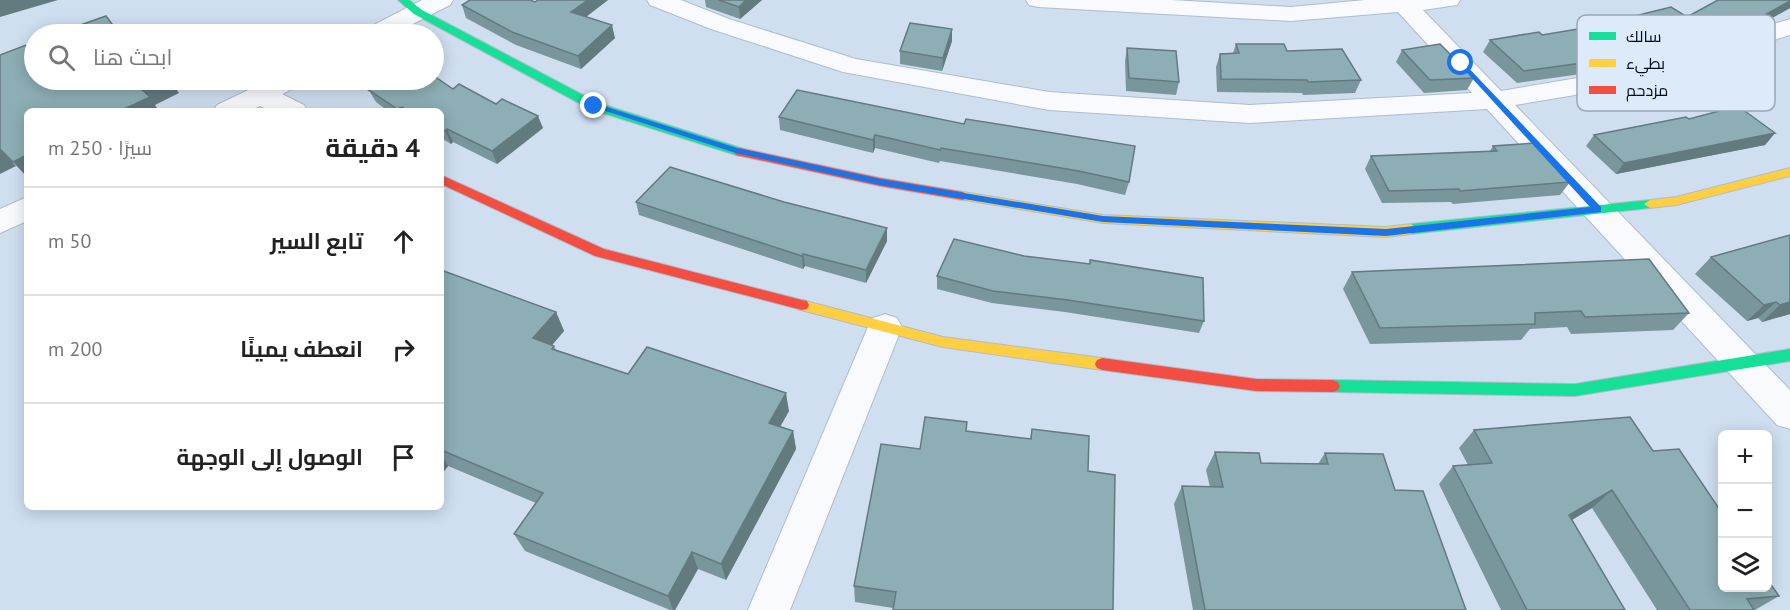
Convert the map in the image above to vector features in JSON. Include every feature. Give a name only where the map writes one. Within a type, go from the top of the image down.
[{"type":"street","points":[[388,24],[411,6],[441,0]]},
{"type":"street","points":[[659,0],[720,24],[852,66],[1049,101],[1250,114],[1497,100],[1577,87]]},
{"type":"street","points":[[1038,0],[1291,14],[1448,0]]},
{"type":"street","points":[[1404,4],[1497,100],[1790,414]]},
{"type":"street","points":[[411,6],[444,24]]},
{"type":"street","points":[[444,24],[594,106],[736,151],[891,184],[1103,219],[1386,232],[1676,201],[1790,172]]},
{"type":"street","points":[[1775,32],[1790,27]]},
{"type":"street","points":[[233,108],[270,90]]},
{"type":"street","points":[[260,95],[288,108]]},
{"type":"street","points":[[444,180],[600,253],[943,342],[1256,385],[1575,390],[1790,355]]},
{"type":"street","points":[[0,222],[24,210]]},
{"type":"street","points":[[769,610],[885,327]]},
{"type":"building","points":[[470,0],[530,0],[535,2],[538,0],[588,0],[571,12],[612,25],[578,56],[512,32],[462,5]]},
{"type":"building","points":[[719,0],[746,0],[739,7]]},
{"type":"building","points":[[1718,0],[1790,0],[1765,15],[1691,15]]},
{"type":"building","points":[[1671,7],[1684,15],[1639,15]]},
{"type":"building","points":[[106,16],[112,24],[83,24]]},
{"type":"building","points":[[910,23],[952,29],[943,58],[900,51]]},
{"type":"building","points":[[1577,29],[1577,64],[1524,71],[1490,40],[1539,32],[1542,35]]},
{"type":"building","points":[[1236,44],[1284,44],[1287,51],[1342,49],[1361,80],[1308,82],[1307,80],[1221,79],[1220,54],[1239,53]]},
{"type":"building","points":[[1440,44],[1474,78],[1430,80],[1402,50]]},
{"type":"building","points":[[24,46],[24,90],[142,90],[150,97],[126,108],[24,108],[24,156],[13,162],[0,149],[0,55]]},
{"type":"building","points":[[1127,48],[1176,51],[1179,82],[1129,78]]},
{"type":"building","points":[[444,83],[453,89],[459,84],[496,104],[502,99],[538,116],[492,151],[447,129],[444,130],[444,108],[396,108],[369,90],[444,90]]},
{"type":"building","points":[[797,90],[964,124],[966,119],[1135,146],[1129,182],[1079,171],[941,148],[940,150],[875,135],[873,140],[779,117]]},
{"type":"building","points":[[1719,111],[1745,111],[1775,133],[1624,163],[1594,135],[1686,117],[1689,119]]},
{"type":"building","points":[[1535,143],[1570,182],[1460,191],[1459,189],[1389,191],[1371,156],[1497,151],[1493,146]]},
{"type":"building","points":[[670,167],[784,202],[887,228],[866,270],[803,254],[802,256],[636,202]]},
{"type":"building","points":[[1790,235],[1790,302],[1780,305],[1776,302],[1764,305],[1711,257]]},
{"type":"building","points":[[954,239],[1024,256],[1090,264],[1090,260],[1203,278],[1204,321],[993,291],[937,276]]},
{"type":"building","points":[[1649,259],[1689,313],[1585,317],[1581,311],[1535,313],[1535,324],[1380,328],[1352,272]]},
{"type":"building","points":[[444,271],[556,312],[533,338],[554,346],[552,349],[628,374],[647,347],[786,393],[769,423],[793,431],[721,564],[692,552],[668,596],[514,534],[543,493],[444,451]]},
{"type":"building","points":[[925,417],[967,422],[966,431],[1031,439],[1032,429],[1089,436],[1088,471],[1115,475],[1113,610],[893,610],[896,592],[854,586],[881,444],[920,449]]},
{"type":"building","points":[[1630,417],[1653,451],[1679,449],[1718,507],[1718,592],[1772,592],[1772,586],[1779,596],[1747,599],[1754,610],[1690,610],[1612,490],[1569,515],[1625,610],[1527,610],[1453,466],[1492,463],[1474,430]]},
{"type":"building","points":[[1215,452],[1259,453],[1261,463],[1328,464],[1325,453],[1383,454],[1395,490],[1423,491],[1466,610],[1205,610],[1182,486],[1223,487]]},
{"type":"traffic: fast","points":[[403,0],[418,12],[440,24]]},
{"type":"traffic: fast","points":[[444,26],[594,106],[740,152]]},
{"type":"traffic: fast","points":[[1411,229],[1650,204]]},
{"type":"traffic: fast","points":[[1333,386],[1575,390],[1790,355]]},
{"type":"traffic: slow","points":[[1650,204],[1676,201],[1790,172]]},
{"type":"traffic: slow","points":[[963,196],[1103,219],[1386,232],[1411,229]]},
{"type":"traffic: slow","points":[[802,305],[943,342],[1102,364]]},
{"type":"traffic: jam","points":[[740,152],[880,182],[963,196]]},
{"type":"traffic: jam","points":[[444,180],[600,253],[802,305]]},
{"type":"traffic: jam","points":[[1102,364],[1256,385],[1333,386]]},
{"type":"route","points":[[594,106],[736,151],[880,182],[1103,219],[1386,232],[1598,210],[1461,63]]}]
